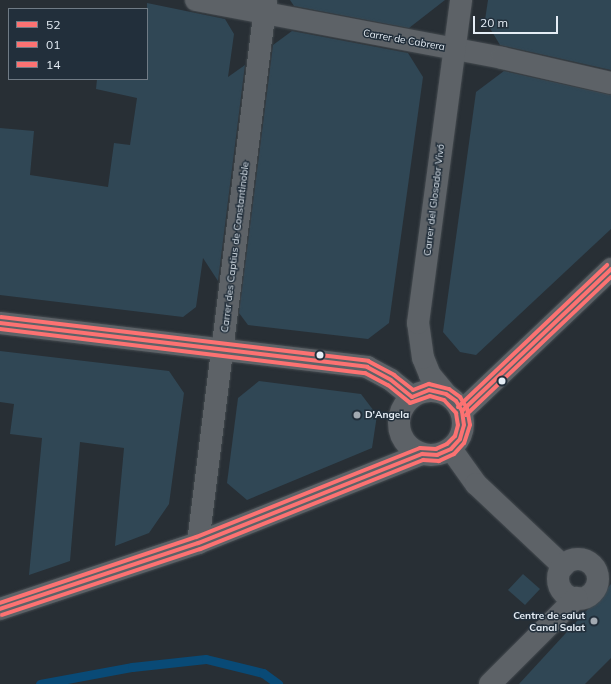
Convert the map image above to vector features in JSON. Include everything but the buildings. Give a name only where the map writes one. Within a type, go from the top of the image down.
[{"type":"street","name":"Carrer de Cabrera","points":[[196,0],[265,7],[453,49],[611,82]]},
{"type":"street","name":"Carrer del Glosador Vivó","points":[[446,394],[430,374],[423,358],[418,323],[453,49],[461,0]]},
{"type":"street","name":"Carrer des Captius de Constantinoble","points":[[198,542],[265,7]]},
{"type":"street","points":[[462,411],[611,269]]},
{"type":"street","points":[[0,323],[367,367],[391,380],[412,397]]},
{"type":"street","points":[[0,609],[198,542],[422,454],[436,455],[450,450],[460,439],[464,425],[462,411],[456,401],[446,394],[429,390],[412,397],[400,413],[400,428],[405,442],[422,454]]},
{"type":"street","points":[[450,450],[476,484],[563,566]]},
{"type":"street","points":[[581,559],[593,566],[596,571],[597,585],[594,590],[583,598],[576,598],[561,588],[558,577],[563,566],[568,562],[581,559]]},
{"type":"street","points":[[490,684],[576,598]]},
{"type":"waterway","points":[[40,684],[132,667],[206,659],[263,673],[278,684]]},
{"type":"transit line","name":"14","points":[[458,407],[607,265]]},
{"type":"transit line","name":"52","points":[[462,411],[611,269]]},
{"type":"transit line","name":"01","points":[[466,415],[611,277]]},
{"type":"transit line","name":"14","points":[[1,317],[368,361],[394,375],[413,390],[429,384],[449,389],[460,397],[467,408],[470,425],[464,443],[454,454],[439,461],[423,460],[200,549],[2,615]]},
{"type":"transit line","name":"52","points":[[0,323],[367,367],[391,380],[412,397],[429,390],[446,394],[456,401],[462,411],[464,425],[460,439],[451,449],[437,455],[422,454],[198,543],[0,609]]},
{"type":"transit line","name":"01","points":[[0,329],[365,373],[388,385],[410,403],[430,396],[444,400],[456,413],[458,425],[455,436],[447,444],[436,449],[420,448],[196,537],[0,603]]},
{"type":"place","name":"D'Angela","points":[[357,415]]},
{"type":"place","name":"Centre de salut Canal Salat","points":[[594,621]]}]
